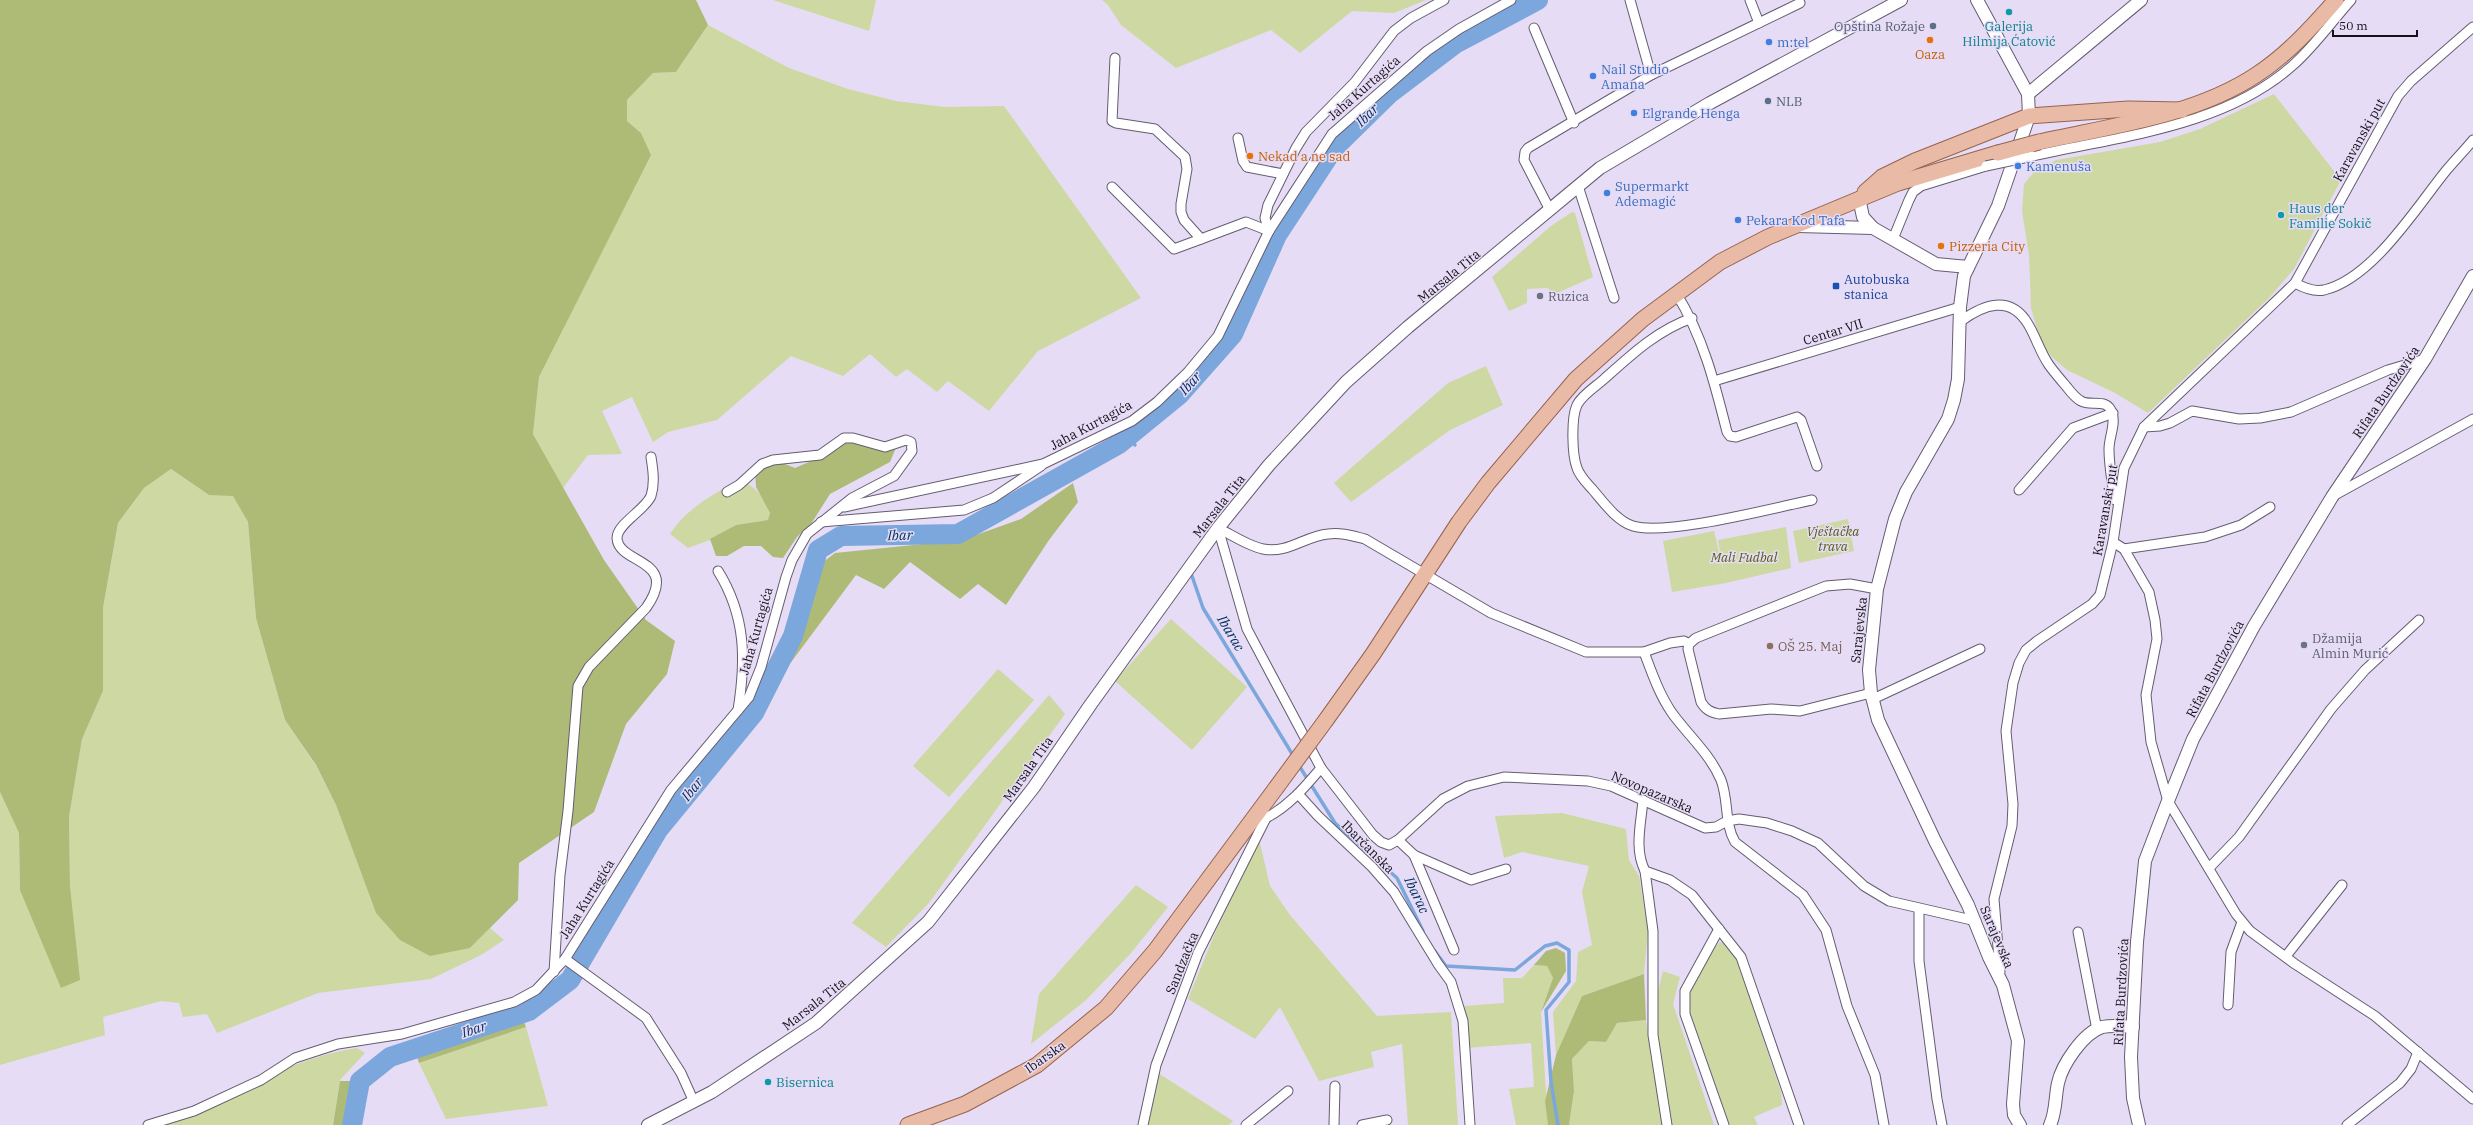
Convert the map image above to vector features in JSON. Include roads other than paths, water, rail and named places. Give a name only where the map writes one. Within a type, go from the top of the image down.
[{"type":"main road","points":[[1859,198],[1882,177],[1915,161],[2029,116],[2128,109],[2182,110],[2215,97],[2256,75],[2292,47],[2336,0]]},
{"type":"main road","name":"Ibarska","points":[[908,1125],[965,1104],[1037,1064],[1106,1008],[1156,951],[1262,815],[1276,788],[1373,654],[1488,483],[1576,379],[1643,319],[1728,258],[1792,226],[1859,198],[1938,170],[1998,153],[2036,149],[2182,110]]},
{"type":"street","name":"Jaha Kurtagića","points":[[1269,231],[1265,212],[1283,174],[1306,132],[1355,82],[1394,31],[1406,21],[1444,0]]},
{"type":"street","name":"Jaha Kurtagića","points":[[148,1125],[194,1111],[261,1080],[295,1058],[338,1044],[402,1034],[514,1002],[536,990],[565,959],[672,790],[749,698],[761,667],[780,592],[792,560],[807,534],[821,522],[964,510],[993,498],[1043,464],[1132,421],[1157,402],[1188,372],[1218,336],[1269,231],[1332,134],[1427,51],[1511,0]]},
{"type":"street","points":[[1630,0],[1651,75]]},
{"type":"street","points":[[1750,0],[1759,23]]},
{"type":"street","name":"Marsala Tita","points":[[648,1125],[661,1122],[694,1102],[816,1023],[849,995],[928,922],[1034,786],[1091,704],[1218,528],[1269,465],[1346,382],[1408,327],[1600,168],[1710,103],[1901,0]]},
{"type":"street","points":[[1977,0],[2028,94],[2029,116]]},
{"type":"street","points":[[2028,94],[2141,0]]},
{"type":"street","points":[[1893,239],[1913,192],[1921,186],[2036,149],[2173,124],[2211,112],[2245,98],[2270,84],[2293,65],[2351,0]]},
{"type":"street","points":[[1550,210],[1523,157],[1528,148],[1574,123],[1651,75],[1800,3]]},
{"type":"street","name":"Karavanski put","points":[[2003,985],[1995,935],[1994,899],[2012,826],[2013,804],[2006,731],[2013,683],[2019,663],[2026,650],[2092,604],[2100,595],[2113,542],[2124,468],[2144,427],[2295,283],[2398,96],[2411,81],[2473,27]]},
{"type":"street","points":[[1534,28],[1574,123]]},
{"type":"street","points":[[1115,58],[1112,121],[1116,123],[1155,129],[1185,157],[1187,169],[1180,204],[1181,212],[1184,220],[1201,239]]},
{"type":"street","name":"Sarajevska","points":[[2017,1124],[2013,1104],[2018,1041],[2003,985],[1989,957],[1976,921],[1934,841],[1878,720],[1872,696],[1869,670],[1878,589],[1895,518],[1906,492],[1948,419],[1954,400],[1958,379],[1962,284],[1968,266],[1998,206],[2029,116]]},
{"type":"street","points":[[1238,138],[1243,161],[1247,167],[1283,174]]},
{"type":"street","points":[[2295,283],[2307,290],[2324,290],[2359,271],[2386,246],[2473,140]]},
{"type":"street","points":[[1578,186],[1614,298]]},
{"type":"street","points":[[1112,187],[1174,249],[1246,222],[1269,231]]},
{"type":"street","points":[[1859,198],[1863,217],[1873,228],[1936,264],[1968,266]]},
{"type":"street","points":[[1792,226],[1873,228]]},
{"type":"street","name":"Rifata Burdzovića","points":[[2139,1125],[2133,1098],[2131,1058],[2137,942],[2145,861],[2168,801],[2193,739],[2254,626],[2332,497],[2425,359],[2473,276]]},
{"type":"street","points":[[1676,294],[1692,318],[1714,381],[1727,432],[1730,436],[1736,437],[1797,417],[1801,420],[1817,466]]},
{"type":"street","points":[[1961,321],[1987,305],[2001,304],[2014,310],[2028,323],[2048,364],[2076,397],[2086,403],[2102,403],[2109,407],[2113,413],[2109,458],[2117,513]]},
{"type":"street","name":"Centar VII","points":[[1714,381],[1960,307]]},
{"type":"street","points":[[1692,318],[1676,324],[1648,341],[1577,405],[1573,421],[1575,462],[1581,477],[1622,521],[1634,526],[1650,528],[1685,524],[1812,500]]},
{"type":"street","points":[[2144,427],[2170,423],[2192,411],[2239,419],[2260,418],[2291,412],[2388,370],[2425,359]]},
{"type":"street","points":[[2019,490],[2073,428],[2113,413]]},
{"type":"street","points":[[2332,497],[2473,420]]},
{"type":"street","points":[[727,492],[739,485],[762,464],[774,460],[820,455],[844,438],[853,438],[885,447],[906,440],[911,442],[912,451],[894,476],[837,509],[821,522]]},
{"type":"street","points":[[554,972],[560,875],[568,811],[578,686],[589,667],[646,608],[654,597],[656,584],[651,568],[641,560],[625,554],[618,545],[617,536],[621,528],[645,506],[650,496],[654,480],[651,457]]},
{"type":"street","name":"Jaha Kurtagića","points":[[837,509],[1043,464]]},
{"type":"street","points":[[2124,549],[2205,537],[2241,525],[2270,507]]},
{"type":"street","points":[[1218,528],[1263,549],[1288,549],[1317,536],[1342,534],[1365,539],[1425,576],[1491,613],[1586,652],[1644,652],[1670,643],[1684,641],[1689,644]]},
{"type":"street","points":[[1218,528],[1247,629],[1318,772],[1373,835],[1381,842],[1389,844],[1398,840],[1414,855],[1471,880],[1506,869]]},
{"type":"street","points":[[2113,542],[2124,549],[2149,592],[2155,620],[2157,639],[2146,695],[2151,742],[2168,801],[2242,922],[2295,964],[2375,1016],[2473,1099]]},
{"type":"street","points":[[718,571],[728,590],[743,642],[742,683],[738,711]]},
{"type":"street","points":[[1689,644],[1696,638],[1826,586],[1850,584],[1878,589]]},
{"type":"street","points":[[2209,868],[2239,837],[2331,709],[2365,670],[2419,620]]},
{"type":"street","points":[[1689,644],[1691,665],[1702,702],[1706,710],[1711,713],[1719,714],[1771,709],[1800,710],[1872,696],[1980,649]]},
{"type":"street","points":[[1644,652],[1660,693],[1672,712],[1711,762],[1720,780],[1728,804],[1728,821],[1730,832],[1735,842],[1803,895],[1826,930],[1847,1006],[1875,1075],[1884,1125]]},
{"type":"street","points":[[1262,815],[1299,794],[1318,772]]},
{"type":"street","name":"Novopazarska","points":[[1398,840],[1443,799],[1468,786],[1504,777],[1588,781],[1611,786],[1705,828],[1716,827],[1728,821],[1739,819],[1767,823],[1798,834],[1818,843],[1864,886],[1889,901],[1976,921]]},
{"type":"street","name":"Ibarčanska","points":[[1299,794],[1318,816],[1372,867],[1394,892],[1438,964],[1451,982],[1463,1021],[1470,1125]]},
{"type":"street","points":[[1644,800],[1638,851],[1645,871],[1653,931],[1653,1035],[1667,1125]]},
{"type":"street","name":"Sandzačka","points":[[1143,1125],[1156,1066],[1198,953],[1262,815]]},
{"type":"street","points":[[1414,855],[1454,950]]},
{"type":"street","points":[[1645,871],[1670,880],[1692,895],[1741,957],[1799,1125]]},
{"type":"street","points":[[2286,956],[2342,885]]},
{"type":"street","points":[[1919,909],[1919,961],[1937,1100],[1942,1125]]},
{"type":"street","points":[[2228,1005],[2231,952],[2242,922]]},
{"type":"street","points":[[1719,928],[1684,998],[1685,1014],[1724,1125]]},
{"type":"street","points":[[2078,932],[2097,1030]]},
{"type":"street","points":[[565,959],[646,1018],[681,1074],[694,1102]]},
{"type":"street","points":[[2050,1125],[2053,1118],[2058,1083],[2063,1067],[2072,1054],[2097,1030],[2112,1026],[2133,1027]]},
{"type":"street","points":[[2347,1125],[2400,1083],[2411,1069],[2418,1052]]},
{"type":"street","points":[[1334,1125],[1336,1086]]},
{"type":"street","points":[[1246,1125],[1288,1092]]},
{"type":"street","points":[[1362,1125],[1387,1120]]},
{"type":"waterway","name":"Ibar","points":[[352,1125],[360,1081],[390,1057],[529,1011],[570,980],[658,830],[754,713],[793,636],[818,550],[841,536],[958,534],[1119,444],[1179,395],[1233,334],[1277,235],[1334,148],[1389,94],[1455,44],[1538,0]]},
{"type":"waterway","name":"Ibarac","points":[[1128,437],[1135,445]]},
{"type":"waterway","name":"Ibarac","points":[[1192,576],[1203,608],[1294,757]]},
{"type":"waterway","name":"Ibarac","points":[[1298,764],[1335,823],[1397,878],[1423,931]]},
{"type":"waterway","name":"Ibarac","points":[[1434,950],[1446,966],[1515,970],[1545,946],[1557,943],[1569,950],[1569,982],[1546,1010],[1551,1082],[1558,1125]]},
{"type":"place","name":"Galerija Hilmija Ćatović","points":[[2009,12]]},
{"type":"place","name":"Opština Rožaje","points":[[1933,26]]},
{"type":"place","name":"Oaza","points":[[1930,40]]},
{"type":"place","name":"m:tel","points":[[1769,42]]},
{"type":"place","name":"Nail Studio Amana","points":[[1593,76]]},
{"type":"place","name":"NLB","points":[[1768,101]]},
{"type":"place","name":"Elgrande Henga","points":[[1634,113]]},
{"type":"place","name":"Nekad a ne sad","points":[[1250,156]]},
{"type":"place","name":"Kamenuša","points":[[2018,166]]},
{"type":"place","name":"Supermarkt Ademagić","points":[[1607,193]]},
{"type":"place","name":"Haus der Familie Sokič","points":[[2281,215]]},
{"type":"place","name":"Pekara Kod Tafa","points":[[1738,220]]},
{"type":"place","name":"Pizzeria City","points":[[1941,246]]},
{"type":"place","name":"Autobuska stanica","points":[[1836,286]]},
{"type":"place","name":"Ruzica","points":[[1540,296]]},
{"type":"place","name":"Džamija Almin Murić","points":[[2304,645]]},
{"type":"place","name":"OŠ 25. Maj","points":[[1770,646]]},
{"type":"place","name":"Bisernica","points":[[768,1082]]},
{"type":"park label","name":"Vještačka trava","points":[[1833,538]]},
{"type":"park label","name":"Mali Fudbal","points":[[1744,557]]}]
